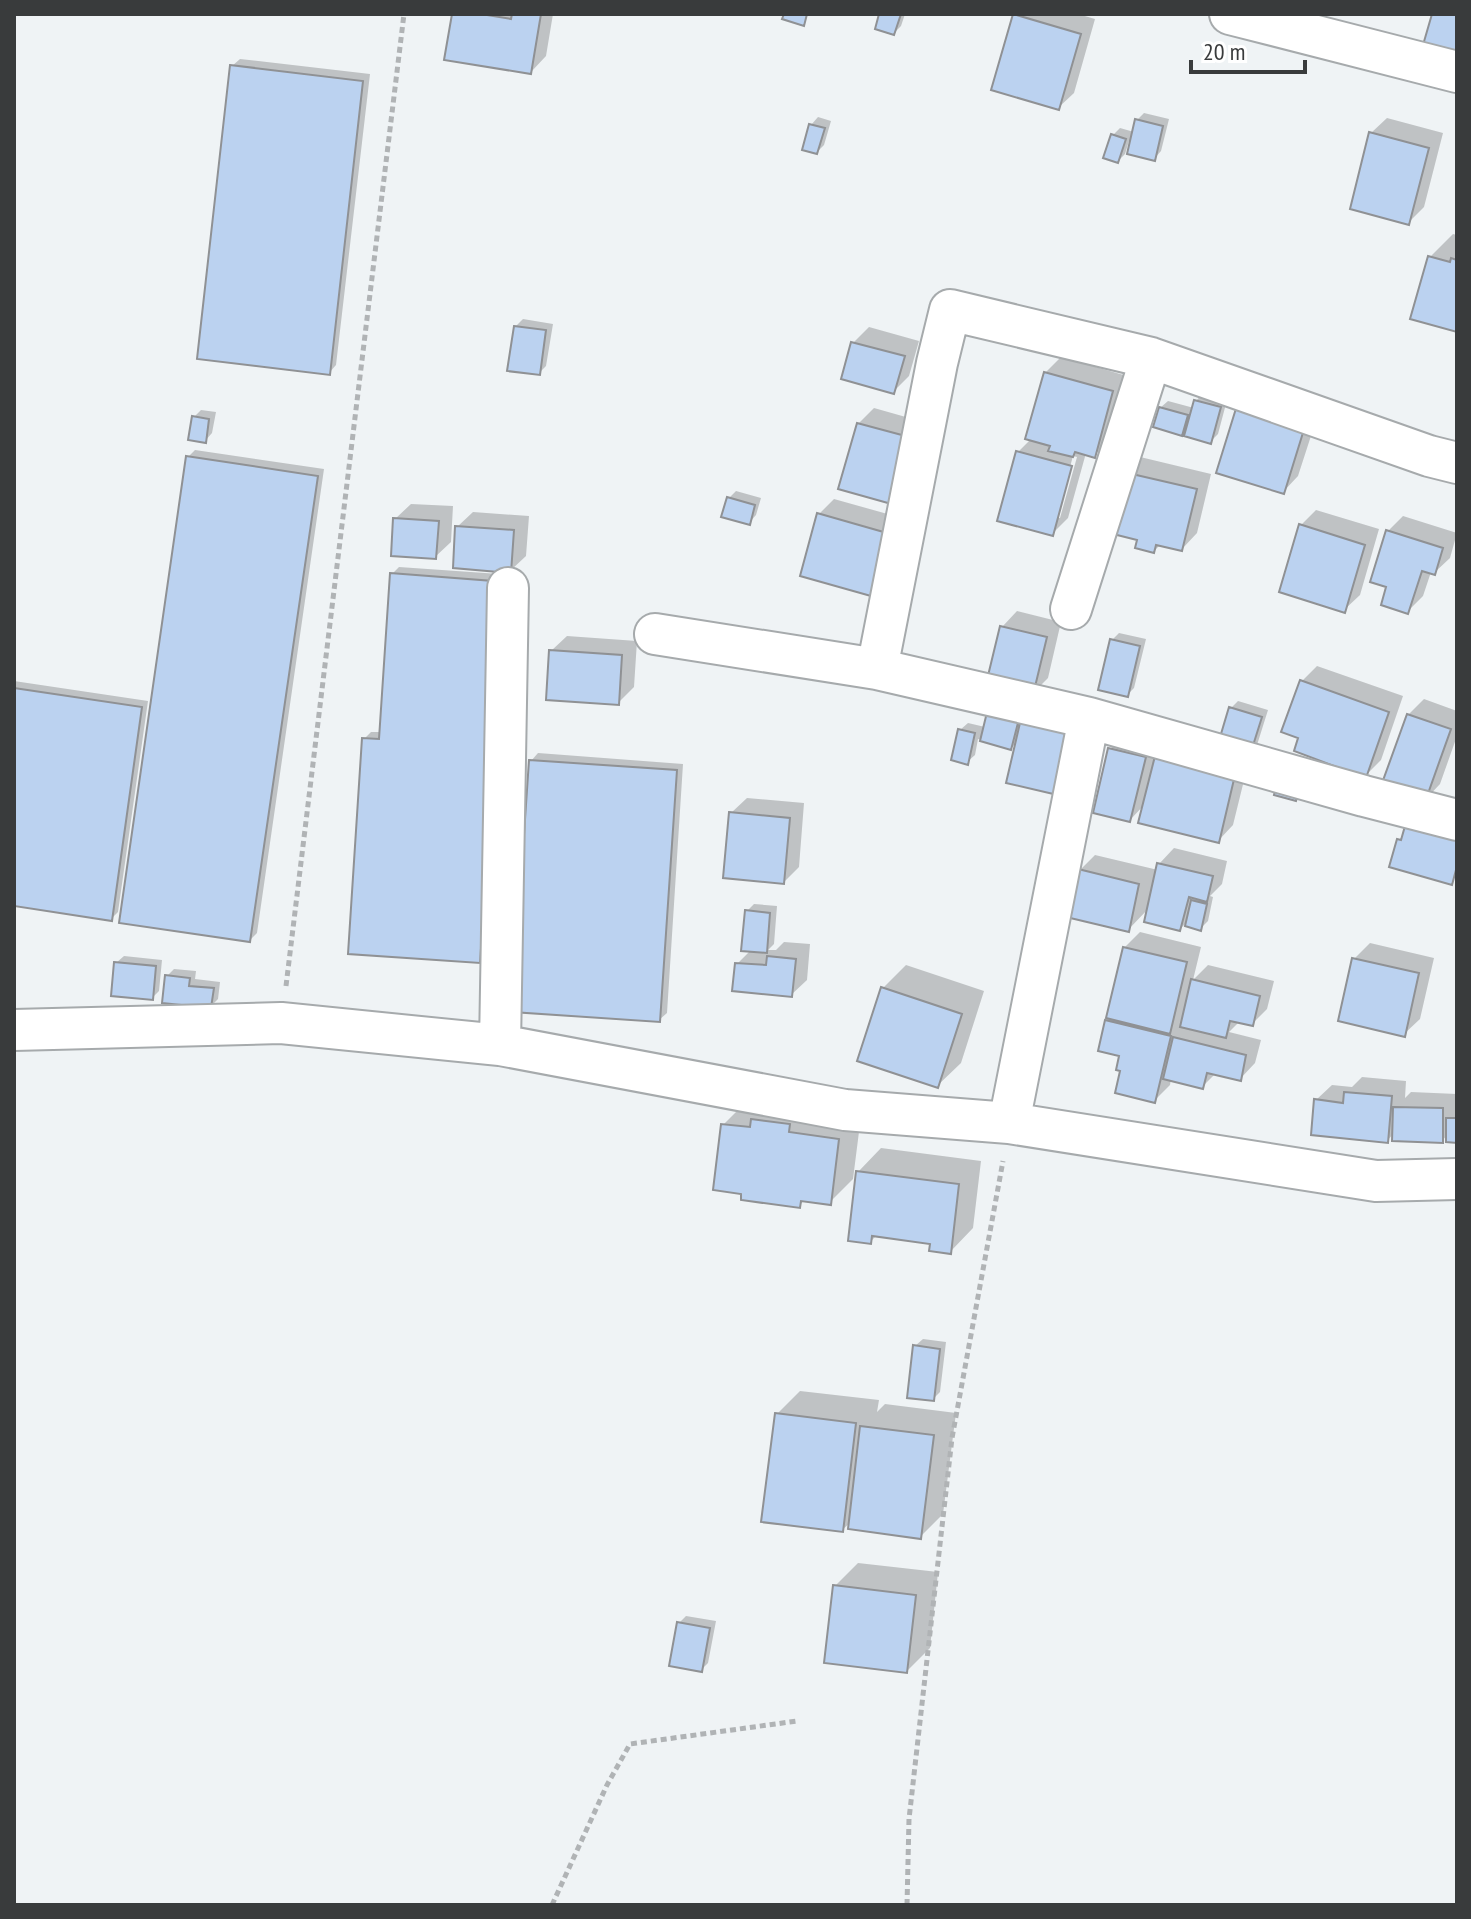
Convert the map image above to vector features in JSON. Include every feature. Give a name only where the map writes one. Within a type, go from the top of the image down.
[{"type":"street","points":[[1230,14],[1457,72]]},
{"type":"street","points":[[877,669],[950,310],[1151,358],[1429,456],[1457,463]]},
{"type":"street","points":[[1071,609],[1151,358]]},
{"type":"street","points":[[500,1045],[508,588]]},
{"type":"street","points":[[655,634],[877,669],[1089,718],[1457,820]]},
{"type":"street","points":[[1009,1123],[1089,718]]},
{"type":"street","points":[[14,1030],[281,1023],[500,1045],[845,1110],[1009,1123],[1376,1181],[1457,1179]]},
{"type":"path","points":[[281,1023],[404,14]]},
{"type":"path","points":[[907,1905],[909,1819],[952,1438],[1009,1123]]},
{"type":"path","points":[[552,1905],[607,1785],[630,1744],[797,1721]]},
{"type":"building","points":[[452,14],[481,14],[511,19],[512,14],[541,14],[531,74],[444,60]]},
{"type":"building","points":[[784,14],[807,14],[804,26],[782,19]]},
{"type":"building","points":[[879,14],[901,14],[894,35],[875,29]]},
{"type":"building","points":[[1013,14],[1081,34],[1059,110],[991,90]]},
{"type":"building","points":[[1432,14],[1457,14],[1457,55],[1423,45]]},
{"type":"building","points":[[230,65],[363,81],[330,375],[197,359]]},
{"type":"building","points":[[1135,119],[1163,126],[1155,161],[1127,154]]},
{"type":"building","points":[[809,124],[825,128],[817,154],[802,150]]},
{"type":"building","points":[[1369,132],[1429,148],[1409,225],[1350,209]]},
{"type":"building","points":[[1111,134],[1126,139],[1118,163],[1103,158]]},
{"type":"building","points":[[1428,256],[1450,262],[1451,258],[1457,260],[1457,332],[1410,319]]},
{"type":"building","points":[[514,326],[546,330],[540,375],[507,371]]},
{"type":"building","points":[[851,342],[905,356],[894,394],[841,379]]},
{"type":"building","points":[[1044,372],[1113,391],[1095,458],[1075,452],[1073,457],[1048,451],[1050,446],[1025,439]]},
{"type":"building","points":[[1194,400],[1221,407],[1211,444],[1184,436]]},
{"type":"building","points":[[1238,402],[1306,423],[1284,494],[1216,473]]},
{"type":"building","points":[[1159,407],[1188,415],[1182,436],[1153,427]]},
{"type":"building","points":[[192,416],[209,419],[206,443],[188,440]]},
{"type":"building","points":[[857,423],[913,438],[895,505],[838,489]]},
{"type":"building","points":[[1016,451],[1072,466],[1053,536],[997,521]]},
{"type":"building","points":[[186,456],[318,476],[250,942],[119,923]]},
{"type":"building","points":[[1119,471],[1197,489],[1182,551],[1156,545],[1154,553],[1135,548],[1137,540],[1105,532]]},
{"type":"building","points":[[727,497],[755,505],[750,525],[721,517]]},
{"type":"building","points":[[817,513],[894,535],[878,598],[800,576]]},
{"type":"building","points":[[393,518],[439,521],[436,559],[391,556]]},
{"type":"building","points":[[1299,524],[1365,545],[1345,613],[1279,592]]},
{"type":"building","points":[[455,526],[514,530],[511,573],[453,568]]},
{"type":"building","points":[[1386,530],[1443,548],[1435,575],[1422,571],[1408,614],[1381,605],[1386,587],[1370,582]]},
{"type":"building","points":[[390,573],[506,582],[480,963],[348,954],[362,738],[379,739]]},
{"type":"building","points":[[1000,626],[1047,637],[1033,695],[986,684]]},
{"type":"building","points":[[1110,639],[1140,646],[1128,697],[1098,690]]},
{"type":"building","points":[[549,650],[622,655],[619,705],[546,700]]},
{"type":"building","points":[[1300,680],[1389,712],[1366,778],[1294,751],[1298,738],[1281,732]]},
{"type":"building","points":[[14,688],[142,707],[112,921],[14,906]]},
{"type":"building","points":[[989,704],[1021,711],[1011,750],[980,741]]},
{"type":"building","points":[[1229,707],[1262,717],[1250,755],[1218,744]]},
{"type":"building","points":[[1023,710],[1079,724],[1062,796],[1006,783]]},
{"type":"building","points":[[1407,714],[1451,729],[1425,802],[1381,786]]},
{"type":"building","points":[[958,729],[975,733],[968,765],[951,760]]},
{"type":"building","points":[[1108,748],[1146,757],[1130,822],[1093,813]]},
{"type":"building","points":[[1155,756],[1235,775],[1219,843],[1138,823]]},
{"type":"building","points":[[529,760],[677,770],[660,1022],[512,1012]]},
{"type":"building","points":[[1279,775],[1301,781],[1296,801],[1274,795]]},
{"type":"building","points":[[729,812],[790,818],[784,884],[723,878]]},
{"type":"building","points":[[1457,825],[1457,866],[1452,885],[1389,867],[1397,839],[1401,840],[1405,826]]},
{"type":"building","points":[[1157,863],[1213,876],[1207,902],[1189,897],[1180,931],[1144,922]]},
{"type":"building","points":[[1078,869],[1139,884],[1129,932],[1066,917]]},
{"type":"building","points":[[1191,900],[1207,904],[1201,931],[1185,926]]},
{"type":"building","points":[[745,910],[770,913],[767,953],[741,951]]},
{"type":"building","points":[[1123,947],[1187,962],[1170,1034],[1106,1018]]},
{"type":"building","points":[[767,956],[796,959],[792,997],[732,991],[735,963],[766,965]]},
{"type":"building","points":[[1352,958],[1419,973],[1405,1037],[1338,1021]]},
{"type":"building","points":[[114,962],[156,966],[153,1000],[111,996]]},
{"type":"building","points":[[165,975],[190,978],[189,986],[214,988],[211,1008],[162,1003]]},
{"type":"building","points":[[1191,979],[1260,996],[1253,1026],[1230,1021],[1226,1038],[1180,1027]]},
{"type":"building","points":[[881,987],[962,1014],[938,1088],[857,1061]]},
{"type":"building","points":[[1105,1020],[1171,1036],[1155,1103],[1115,1093],[1120,1071],[1116,1070],[1119,1056],[1098,1051]]},
{"type":"building","points":[[1173,1037],[1246,1055],[1241,1081],[1207,1073],[1203,1089],[1163,1079]]},
{"type":"building","points":[[1344,1092],[1392,1096],[1388,1143],[1311,1135],[1314,1099],[1343,1103]]},
{"type":"building","points":[[1393,1107],[1443,1108],[1443,1143],[1392,1141]]},
{"type":"building","points":[[1446,1118],[1457,1118],[1457,1143],[1446,1142]]},
{"type":"building","points":[[751,1119],[790,1124],[789,1132],[839,1139],[831,1205],[801,1201],[800,1208],[741,1200],[741,1194],[713,1190],[721,1124],[750,1127]]},
{"type":"building","points":[[856,1171],[959,1184],[951,1254],[929,1251],[930,1244],[872,1236],[871,1244],[848,1241]]},
{"type":"building","points":[[913,1345],[940,1349],[934,1401],[907,1398]]},
{"type":"building","points":[[775,1413],[856,1423],[843,1532],[761,1522]]},
{"type":"building","points":[[860,1426],[934,1435],[921,1539],[848,1529]]},
{"type":"building","points":[[833,1585],[916,1595],[907,1673],[824,1663]]},
{"type":"building","points":[[677,1622],[710,1628],[702,1672],[669,1666]]}]
